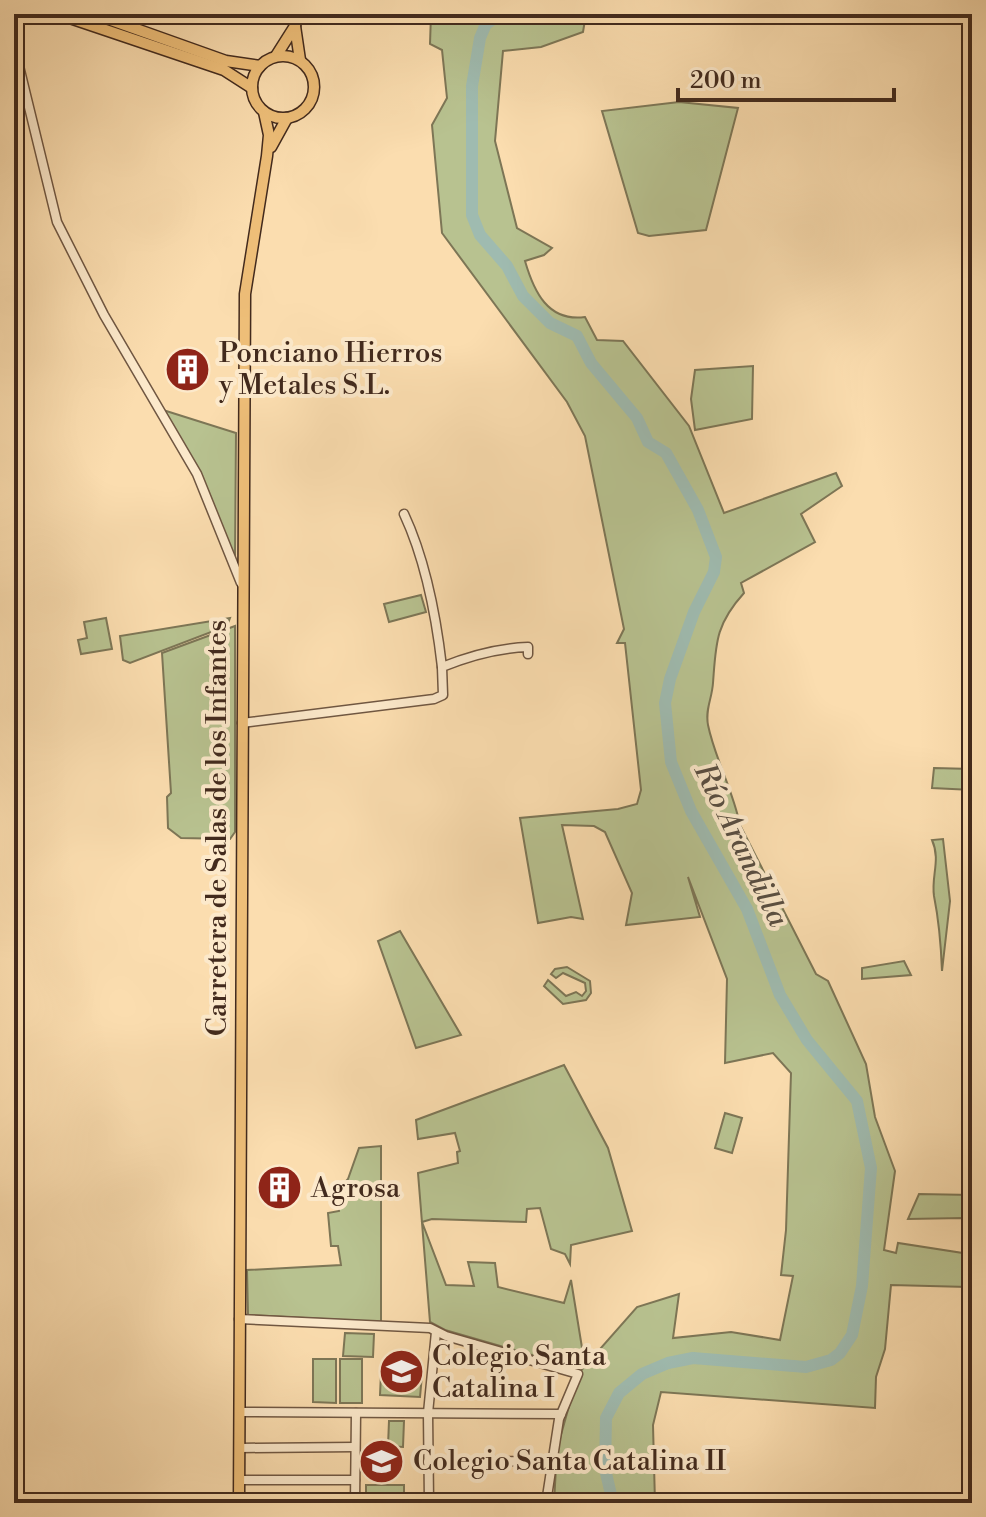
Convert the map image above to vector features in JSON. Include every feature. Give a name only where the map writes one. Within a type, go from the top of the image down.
[{"type":"main road","points":[[58,14],[224,70],[252,88],[264,112],[287,118],[303,112],[313,98],[314,81],[300,60],[296,20]]},
{"type":"main road","points":[[94,14],[226,61],[260,66]]},
{"type":"main road","points":[[252,88],[260,66],[276,56],[296,20]]},
{"type":"main road","points":[[276,56],[300,60]]},
{"type":"main road","name":"Carretera de Salas de los Infantes","points":[[239,1503],[245,294],[267,156],[269,135],[264,112]]},
{"type":"main road","name":"Carretera de Salas de los Infantes","points":[[267,156],[287,118]]},
{"type":"street","points":[[18,62],[57,222],[104,315],[197,474],[242,586]]},
{"type":"street","points":[[242,723],[434,699],[443,695],[438,630],[417,541],[404,514]]},
{"type":"street","points":[[442,667],[467,657],[510,647],[528,647],[528,654]]},
{"type":"street","points":[[239,1319],[430,1328],[578,1374],[561,1414],[546,1503]]},
{"type":"street","points":[[429,1503],[428,1413],[436,1332]]},
{"type":"street","points":[[239,1412],[561,1414]]},
{"type":"street","points":[[355,1503],[356,1413]]},
{"type":"street","points":[[240,1448],[355,1447]]},
{"type":"street","points":[[428,1462],[551,1461]]},
{"type":"street","points":[[239,1480],[355,1480]]},
{"type":"green space","points":[[431,14],[586,14],[583,32],[541,47],[503,51],[495,141],[517,228],[552,248],[544,255],[525,261],[538,294],[561,315],[585,317],[597,340],[623,341],[689,426],[724,513],[836,473],[842,486],[801,514],[815,542],[741,583],[744,593],[727,615],[719,635],[708,725],[740,825],[816,974],[828,981],[866,1064],[875,1117],[895,1171],[884,1250],[896,1253],[898,1243],[963,1253],[963,1218],[908,1219],[919,1194],[972,1195],[972,1294],[968,1287],[891,1285],[885,1349],[876,1377],[875,1408],[661,1392],[653,1425],[655,1503],[554,1503],[557,1449],[578,1374],[637,1307],[679,1294],[673,1338],[731,1332],[780,1340],[793,1276],[781,1275],[786,1230],[791,1073],[773,1053],[725,1063],[727,979],[688,877],[700,917],[626,925],[632,893],[605,832],[594,826],[562,825],[583,919],[571,917],[538,923],[520,818],[618,809],[637,804],[641,790],[625,643],[617,643],[624,629],[585,436],[567,402],[442,233],[432,125],[447,98],[442,50],[430,44]]},
{"type":"green space","points":[[679,102],[738,108],[706,230],[649,236],[638,233],[602,111]]},
{"type":"green space","points":[[753,366],[752,419],[695,430],[691,399],[695,370]]},
{"type":"green space","points":[[163,410],[236,433],[235,558],[233,556]]},
{"type":"green space","points":[[421,595],[426,612],[389,622],[384,604]]},
{"type":"green space","points":[[106,618],[112,649],[81,654],[78,640],[87,638],[84,622]]},
{"type":"green space","points":[[230,618],[227,626],[130,663],[123,660],[120,636]]},
{"type":"green space","points":[[235,626],[235,832],[230,839],[181,838],[168,828],[167,797],[171,793],[162,653]]},
{"type":"green space","points":[[934,768],[972,769],[972,790],[932,788]]},
{"type":"green space","points":[[943,839],[950,901],[942,971],[933,889],[936,854],[932,840]]},
{"type":"green space","points":[[400,931],[461,1035],[416,1048],[378,941]]},
{"type":"green space","points":[[904,961],[911,975],[862,979],[862,968]]},
{"type":"green space","points":[[567,967],[590,981],[591,993],[586,1000],[563,1004],[544,986],[548,980],[566,996],[576,992],[582,996],[586,991],[585,983],[563,973],[556,978],[551,974],[555,969]]},
{"type":"green space","points":[[564,1065],[608,1148],[632,1231],[571,1245],[570,1264],[565,1254],[551,1249],[540,1208],[527,1209],[526,1222],[432,1219],[422,1222],[446,1285],[474,1286],[468,1262],[495,1263],[498,1287],[564,1303],[571,1280],[584,1360],[577,1368],[445,1330],[430,1322],[418,1173],[458,1163],[457,1152],[460,1151],[455,1133],[418,1139],[416,1120]]},
{"type":"green space","points":[[725,1113],[742,1118],[732,1153],[715,1148]]},
{"type":"green space","points":[[381,1146],[381,1322],[248,1315],[247,1270],[341,1265],[338,1246],[331,1246],[328,1213],[339,1211],[337,1191],[348,1179],[359,1148]]},
{"type":"green space","points":[[345,1333],[374,1334],[373,1357],[343,1356]]},
{"type":"green space","points":[[313,1359],[336,1359],[336,1403],[313,1402]]},
{"type":"green space","points":[[340,1359],[362,1359],[362,1403],[340,1403]]},
{"type":"green space","points":[[381,1373],[422,1375],[420,1397],[380,1395]]},
{"type":"green space","points":[[389,1421],[404,1421],[403,1447],[388,1446]]},
{"type":"green space","points":[[366,1485],[404,1485],[404,1503],[366,1503]]},
{"type":"waterway","name":"Río Arandilla","points":[[530,14],[496,17],[486,24],[480,38],[472,86],[472,215],[480,235],[507,266],[523,296],[550,323],[577,336],[591,363],[637,418],[648,442],[666,453],[698,510],[716,557],[714,572],[694,612],[670,679],[665,703],[671,762],[691,811],[747,909],[780,995],[807,1040],[857,1101],[871,1168],[862,1286],[852,1335],[840,1353],[831,1360],[806,1367],[693,1358],[668,1363],[642,1374],[619,1393],[606,1418],[605,1469],[613,1503]]},
{"type":"place","name":"Ponciano Hierros y Metales S.L.","points":[[188,369]]},
{"type":"place","name":"Agrosa","points":[[280,1188]]},
{"type":"place","name":"Colegio Santa Catalina I","points":[[401,1372]]},
{"type":"place","name":"Colegio Santa Catalina II","points":[[382,1461]]}]
